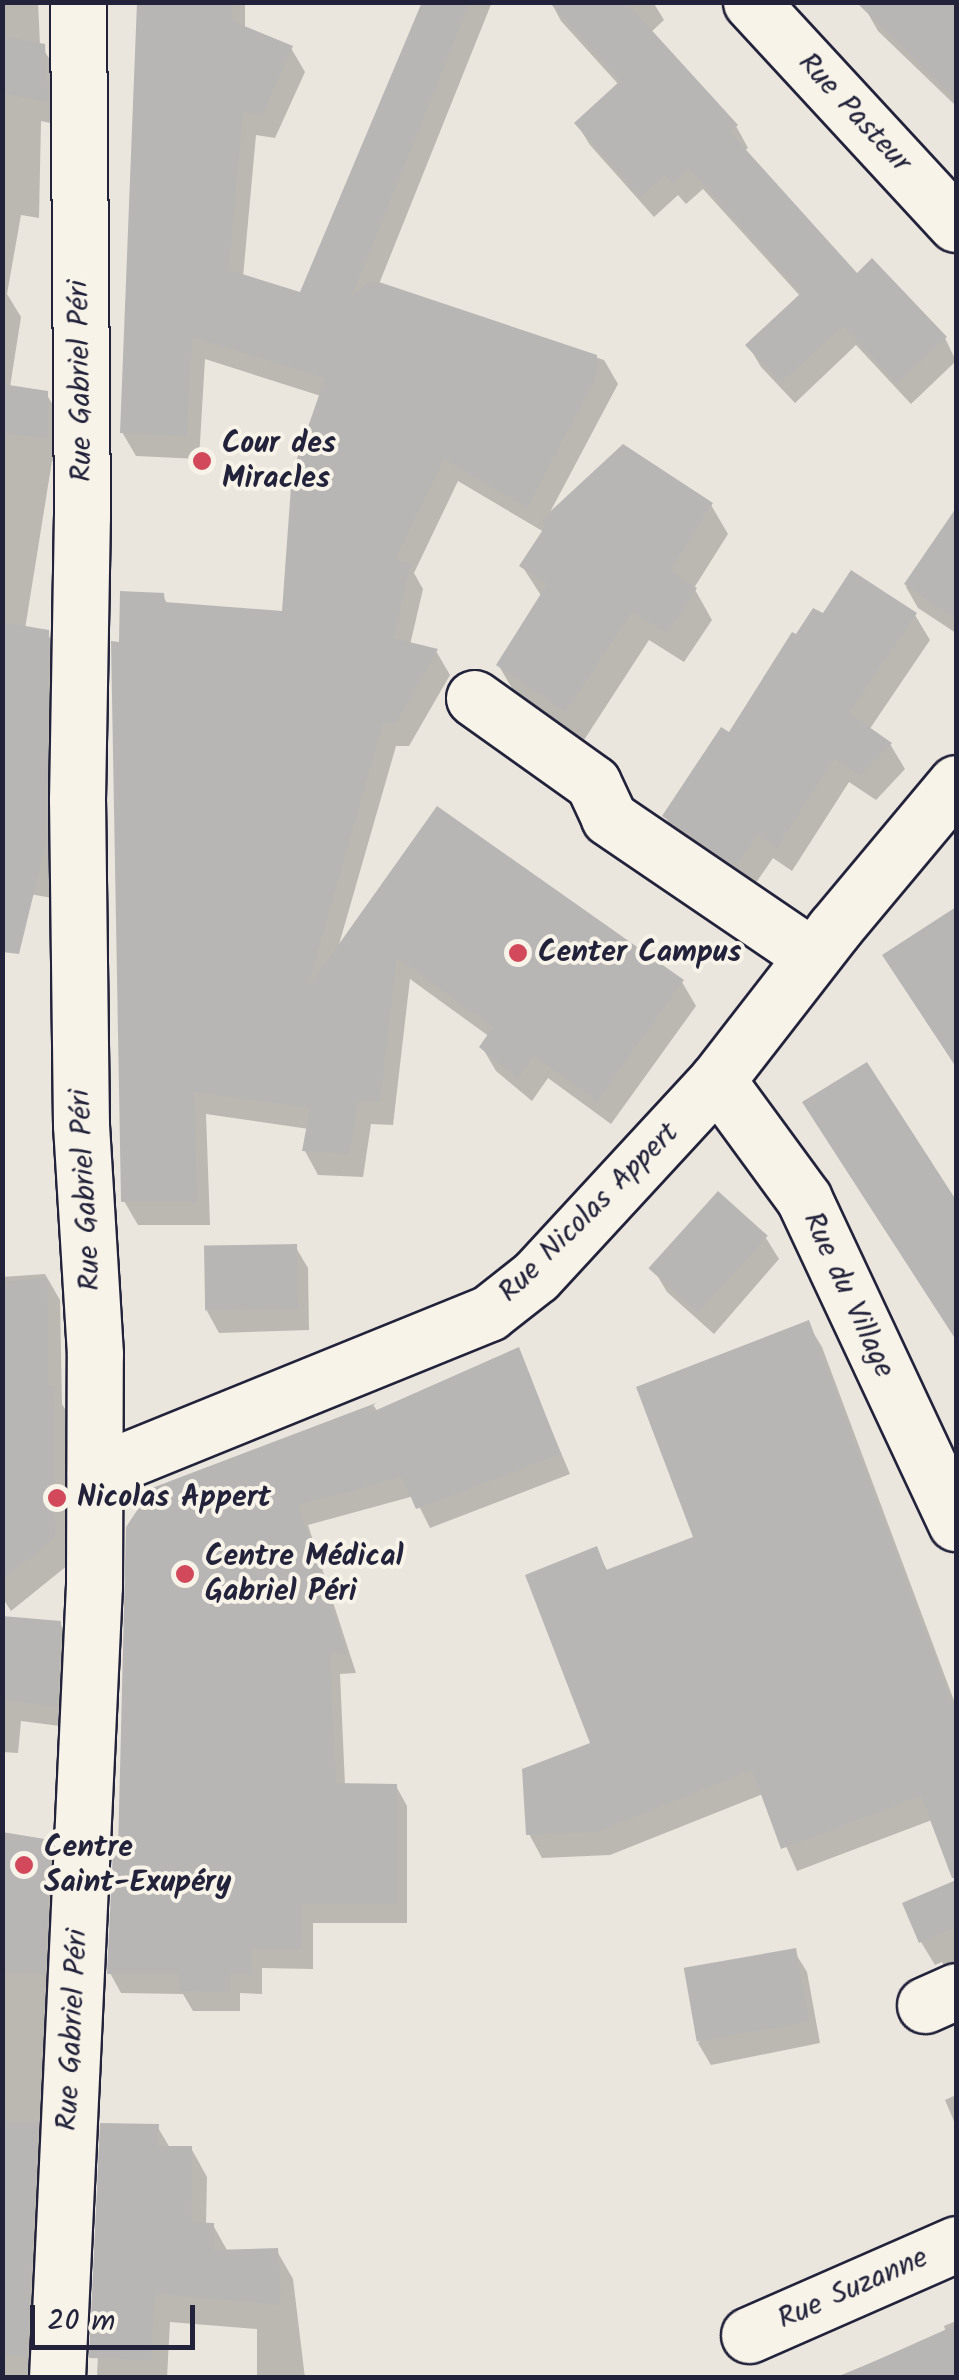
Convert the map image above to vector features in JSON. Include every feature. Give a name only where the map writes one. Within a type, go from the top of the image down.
[{"type":"street","name":"Rue Gabriel Péri","points":[[56,2378],[94,1586],[95,1354],[81,1125],[78,2]]},
{"type":"street","name":"Rue Pasteur","points":[[751,2],[956,224]]},
{"type":"street","points":[[474,698],[592,783],[609,818],[812,956]]},
{"type":"street","name":"Rue Nicolas Appert","points":[[95,1472],[489,1314],[536,1276],[717,1080],[812,956],[956,783]]},
{"type":"street","name":"Rue du Village","points":[[717,1080],[804,1199],[956,1523]]},
{"type":"street","name":"Rue Suzanne","points":[[749,2335],[956,2244]]},
{"type":"building","points":[[137,2],[232,2],[232,21],[293,46],[262,115],[243,112],[229,270],[300,292],[422,2],[470,2],[352,296],[368,282],[379,282],[597,355],[597,375],[527,508],[444,459],[395,560],[411,563],[393,638],[438,649],[396,723],[383,723],[307,989],[437,806],[684,980],[597,1101],[534,1056],[518,1079],[479,1047],[493,1027],[397,958],[380,1102],[358,1101],[350,1154],[302,1151],[310,1108],[194,1092],[198,1202],[121,1202],[111,641],[119,642],[120,591],[164,593],[165,602],[282,611],[292,473],[325,378],[192,337],[187,436],[120,433]]},
{"type":"building","points":[[549,2],[626,2],[738,125],[730,132],[857,273],[872,258],[947,337],[897,384],[843,326],[781,383],[745,345],[801,293],[689,169],[673,184],[665,175],[640,197],[574,123],[620,81]]},
{"type":"building","points":[[856,2],[956,2],[956,100]]},
{"type":"building","points":[[2,36],[45,44],[48,102],[2,93]]},
{"type":"building","points":[[2,384],[48,391],[48,439],[2,433]]},
{"type":"building","points":[[623,444],[713,503],[670,571],[697,588],[667,634],[632,612],[566,712],[496,665],[547,584],[519,566],[546,525],[540,521]]},
{"type":"building","points":[[956,508],[956,620],[904,584]]},
{"type":"building","points":[[851,570],[917,613],[849,713],[892,743],[861,776],[834,759],[777,848],[758,835],[736,866],[662,816],[721,727],[729,732],[792,632],[796,634],[813,608],[823,613]]},
{"type":"building","points":[[2,622],[49,630],[46,843],[19,954],[2,952]]},
{"type":"building","points":[[956,907],[956,1067],[882,955]]},
{"type":"building","points":[[867,1062],[956,1200],[956,1340],[802,1102]]},
{"type":"building","points":[[718,1191],[768,1236],[698,1313],[648,1268]]},
{"type":"building","points":[[297,1244],[298,1309],[205,1311],[204,1246]]},
{"type":"building","points":[[47,1278],[48,1385],[54,1386],[55,1538],[2,1580],[2,1282]]},
{"type":"building","points":[[809,1320],[956,1714],[956,1878],[952,1878],[921,1796],[781,1849],[752,1770],[596,1832],[526,1835],[522,1769],[590,1743],[525,1575],[597,1546],[606,1570],[693,1537],[636,1387]]},
{"type":"building","points":[[519,1347],[561,1454],[416,1509],[402,1477],[298,1505],[347,1654],[330,1654],[336,1783],[397,1784],[397,1904],[303,1904],[302,1949],[252,1949],[252,1975],[230,1974],[230,1992],[179,1991],[179,1974],[107,1974],[113,1850],[118,1851],[126,1527],[152,1488],[376,1403],[363,1416]]},
{"type":"building","points":[[2,1616],[61,1621],[57,1707],[2,1700]]},
{"type":"building","points":[[2,1832],[51,1840],[45,1974],[2,1973]]},
{"type":"building","points":[[956,1880],[956,1927],[919,1943],[902,1903]]},
{"type":"building","points":[[796,1948],[809,2022],[697,2042],[684,1968]]},
{"type":"building","points":[[2,2121],[38,2122],[27,2356],[2,2355]]},
{"type":"building","points":[[100,2123],[159,2124],[158,2146],[192,2146],[191,2222],[214,2223],[214,2250],[278,2248],[281,2305],[155,2294],[151,2360],[89,2358]]},
{"type":"building","points":[[956,2325],[956,2378],[837,2378]]},
{"type":"place","name":"Cour des Miracles","points":[[202,461]]},
{"type":"place","name":"Center Campus","points":[[518,953]]},
{"type":"place","name":"Nicolas Appert","points":[[57,1498]]},
{"type":"place","name":"Centre Médical Gabriel Péri","points":[[185,1574]]},
{"type":"place","name":"Centre Saint-Exupéry","points":[[24,1865]]}]
